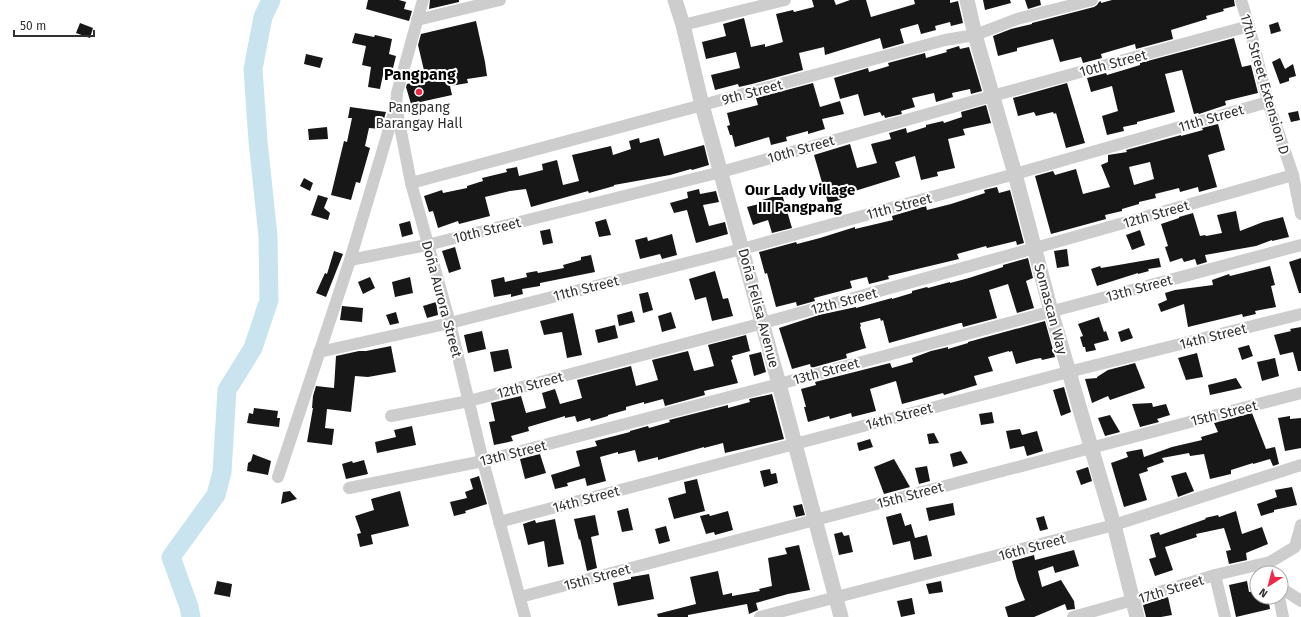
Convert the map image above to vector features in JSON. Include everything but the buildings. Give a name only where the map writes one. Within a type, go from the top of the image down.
[{"type":"street","name":"Doña Aurora Street","points":[[423,0],[397,93],[396,106],[411,183],[450,323],[483,461],[525,617]]},
{"type":"street","points":[[417,20],[500,0]]},
{"type":"street","name":"Doña Felisa Avenue","points":[[675,0],[683,25],[702,105],[763,324],[841,617]]},
{"type":"street","points":[[683,25],[785,0]]},
{"type":"street","name":"Somascan Way","points":[[967,0],[975,35],[1015,174],[1068,372],[1114,525],[1137,617]]},
{"type":"street","name":"9th Street","points":[[411,183],[945,40],[975,35],[1018,19],[1092,0]]},
{"type":"street","name":"17th Street Extension D","points":[[1241,0],[1268,102],[1293,175],[1301,214]]},
{"type":"street","name":"10th Street","points":[[350,260],[428,245],[721,172],[1249,26]]},
{"type":"street","name":"11th Street","points":[[319,352],[450,323],[742,249],[1015,174],[1268,102]]},
{"type":"street","points":[[278,477],[350,260],[396,106]]},
{"type":"street","name":"12th Street","points":[[391,416],[469,401],[763,324],[1293,175]]},
{"type":"street","name":"13th Street","points":[[349,488],[483,461],[1301,245]]},
{"type":"street","name":"14th Street","points":[[499,522],[1068,372],[1301,314]]},
{"type":"street","name":"15th Street","points":[[520,597],[1301,393]]},
{"type":"street","name":"16th Street","points":[[760,617],[1114,525],[1301,465]]},
{"type":"street","points":[[1273,565],[1295,547],[1301,525]]},
{"type":"street","name":"17th Street","points":[[1072,617],[1214,575],[1249,570]]},
{"type":"street","points":[[1214,575],[1225,617]]},
{"type":"street","points":[[1289,593],[1301,601]]},
{"type":"street","points":[[1280,605],[1283,617]]},
{"type":"waterway","points":[[191,617],[189,607],[171,557],[216,495],[222,472],[227,390],[253,348],[269,300],[268,236],[258,141],[253,69],[263,17],[271,0]]},
{"type":"place","name":"Pangpang Barangay Hall","points":[[419,92]]},
{"type":"district","name":"Pangpang","points":[[420,74]]},
{"type":"district","name":"Our Lady Village III Pangpang","points":[[800,198]]}]
